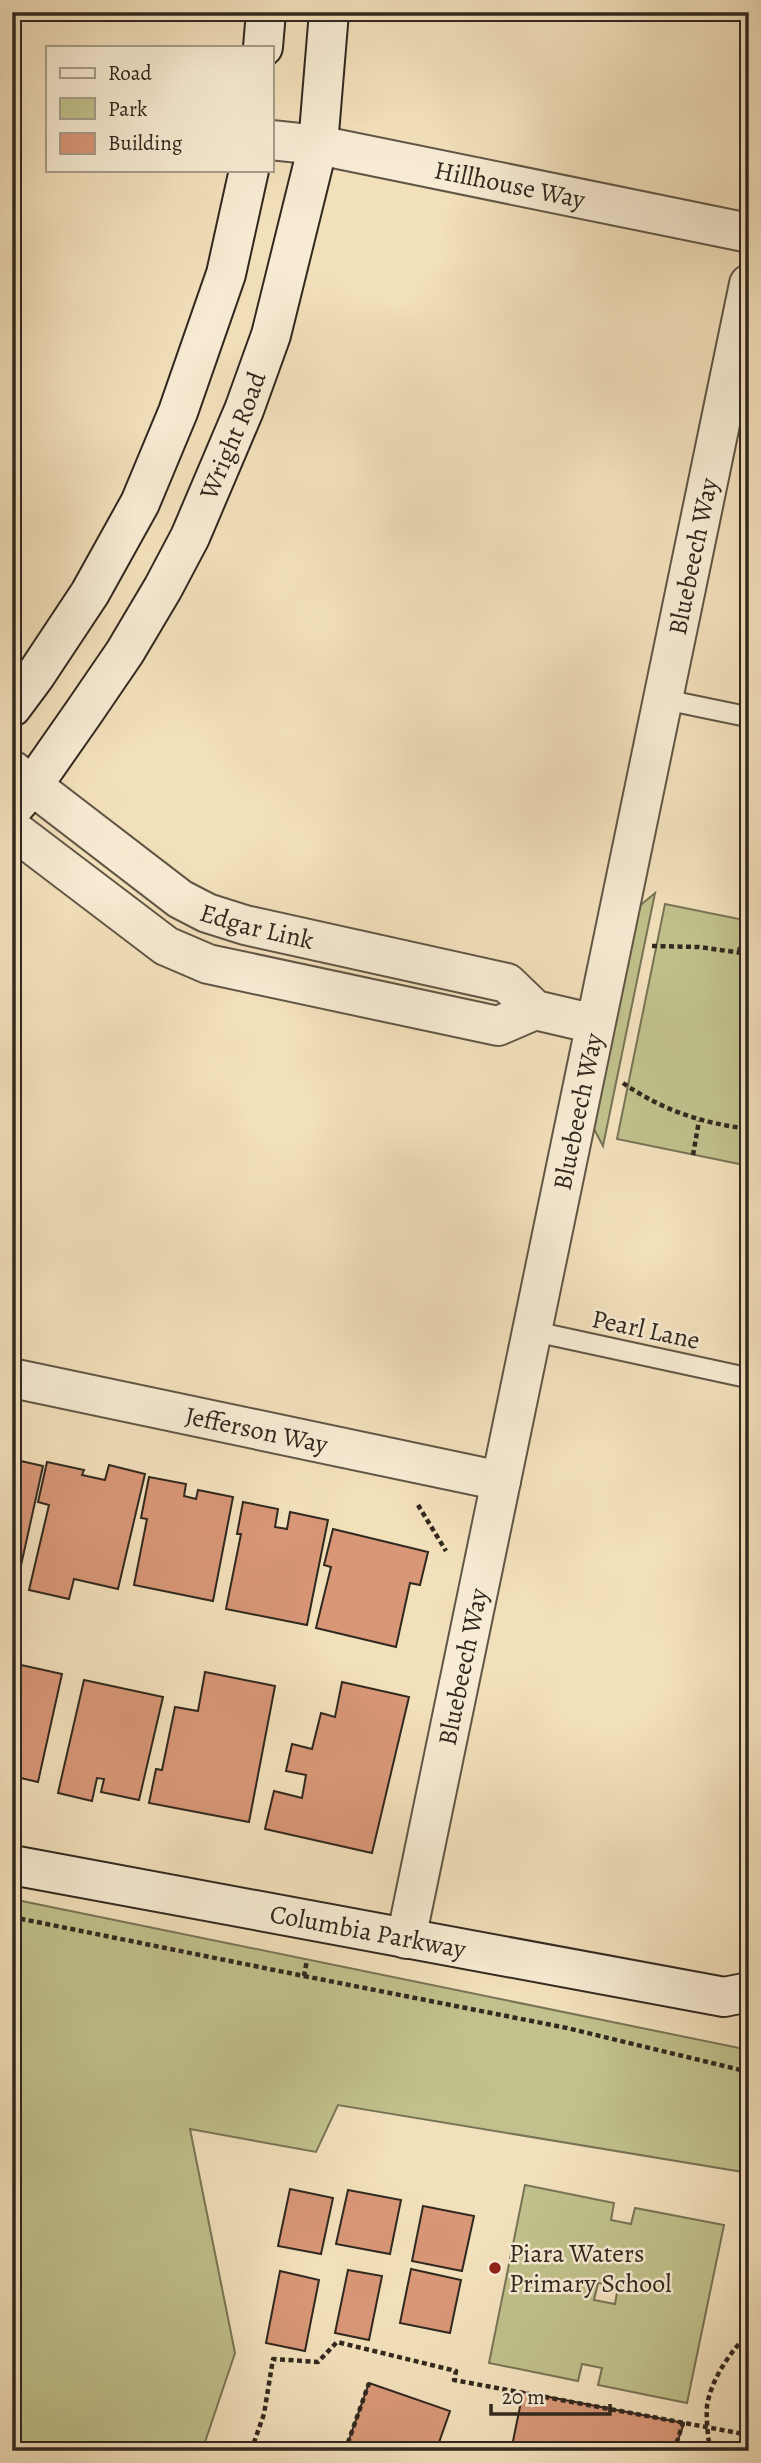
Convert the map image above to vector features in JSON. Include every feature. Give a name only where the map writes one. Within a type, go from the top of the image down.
[{"type":"street","points":[[263,46],[265,12]]},
{"type":"street","name":"Wright Road","points":[[19,788],[125,652],[163,589],[200,515],[244,410],[271,335],[318,145],[329,12]]},
{"type":"street","name":"Hillhouse Way","points":[[273,140],[318,145],[749,233]]},
{"type":"street","points":[[12,706],[90,593],[139,503],[178,412],[226,274],[249,172]]},
{"type":"street","name":"Bluebeech Way","points":[[406,1939],[749,284]]},
{"type":"street","name":"Edgar Link","points":[[12,829],[166,946],[208,964],[498,1026],[535,1010],[507,983],[245,925],[207,913],[180,899],[19,788]]},
{"type":"street","points":[[535,1010],[595,1024]]},
{"type":"street","name":"Jefferson Way","points":[[12,1378],[501,1481]]},
{"type":"street","name":"Columbia Parkway","points":[[12,1865],[741,2004]]},
{"type":"lane","points":[[662,699],[749,717]]},
{"type":"lane","name":"Pearl Lane","points":[[532,1331],[749,1378]]},
{"type":"path","points":[[739,952],[746,921]]},
{"type":"path","points":[[651,946],[699,947],[749,954]]},
{"type":"path","points":[[623,1082],[651,1101],[699,1121],[749,1129]]},
{"type":"path","points":[[694,1155],[699,1121]]},
{"type":"path","points":[[404,1461],[397,1500],[420,1506],[448,1555]]},
{"type":"path","points":[[304,1976],[567,2028],[749,2072]]},
{"type":"path","points":[[710,2451],[708,2404],[716,2381],[735,2348],[749,2333]]},
{"type":"path","points":[[251,2451],[264,2414],[273,2359],[318,2362],[337,2342],[456,2371],[454,2380],[749,2435]]},
{"type":"path","points":[[345,2451],[369,2383]]},
{"type":"path","points":[[674,2451],[683,2423]]},
{"type":"green space","points":[[655,893],[603,1146],[593,1127],[637,908]]},
{"type":"green space","points":[[665,904],[749,921],[749,1166],[617,1139]]},
{"type":"green space","points":[[12,1899],[749,2050],[749,2173],[338,2105],[316,2152],[190,2129],[235,2353],[202,2451],[12,2451]]},
{"type":"green space","points":[[525,2185],[614,2203],[611,2220],[631,2224],[635,2208],[724,2225],[687,2403],[598,2385],[602,2368],[582,2364],[578,2381],[489,2363]],"holes":[[[598,2283],[618,2287],[615,2304],[594,2300]]]},
{"type":"building","points":[[12,1459],[43,1466],[14,1597],[12,1597]]},
{"type":"building","points":[[47,1462],[84,1470],[82,1475],[105,1480],[109,1465],[145,1474],[118,1589],[74,1579],[69,1599],[29,1590],[49,1505],[38,1502]]},
{"type":"building","points":[[149,1477],[186,1484],[184,1496],[196,1499],[198,1490],[233,1497],[213,1601],[134,1585],[147,1519],[141,1518]]},
{"type":"building","points":[[243,1502],[278,1509],[275,1527],[287,1529],[290,1512],[328,1520],[307,1625],[226,1609],[241,1534],[237,1534]]},
{"type":"building","points":[[333,1529],[428,1552],[420,1585],[410,1583],[396,1647],[316,1628],[331,1567],[324,1565]]},
{"type":"building","points":[[12,1663],[62,1674],[38,1782],[12,1776]]},
{"type":"building","points":[[205,1672],[275,1686],[249,1822],[149,1803],[156,1769],[162,1770],[175,1707],[198,1711]]},
{"type":"building","points":[[84,1680],[163,1697],[139,1800],[101,1792],[104,1779],[97,1778],[92,1801],[58,1793]]},
{"type":"building","points":[[342,1682],[409,1697],[372,1853],[265,1829],[274,1791],[302,1798],[306,1775],[286,1771],[292,1744],[312,1749],[321,1713],[335,1717]]},
{"type":"building","points":[[290,2189],[333,2198],[321,2254],[278,2246]]},
{"type":"building","points":[[348,2190],[401,2200],[390,2254],[336,2244]]},
{"type":"building","points":[[423,2206],[474,2216],[462,2271],[412,2261]]},
{"type":"building","points":[[411,2269],[461,2280],[450,2333],[400,2323]]},
{"type":"building","points":[[348,2270],[382,2276],[369,2340],[335,2333]]},
{"type":"building","points":[[280,2271],[319,2280],[305,2351],[266,2343]]},
{"type":"building","points":[[369,2383],[450,2411],[436,2451],[345,2451]]},
{"type":"building","points":[[523,2392],[684,2423],[674,2451],[511,2451]]},
{"type":"place","name":"Piara Waters Primary School","points":[[495,2268]]}]
